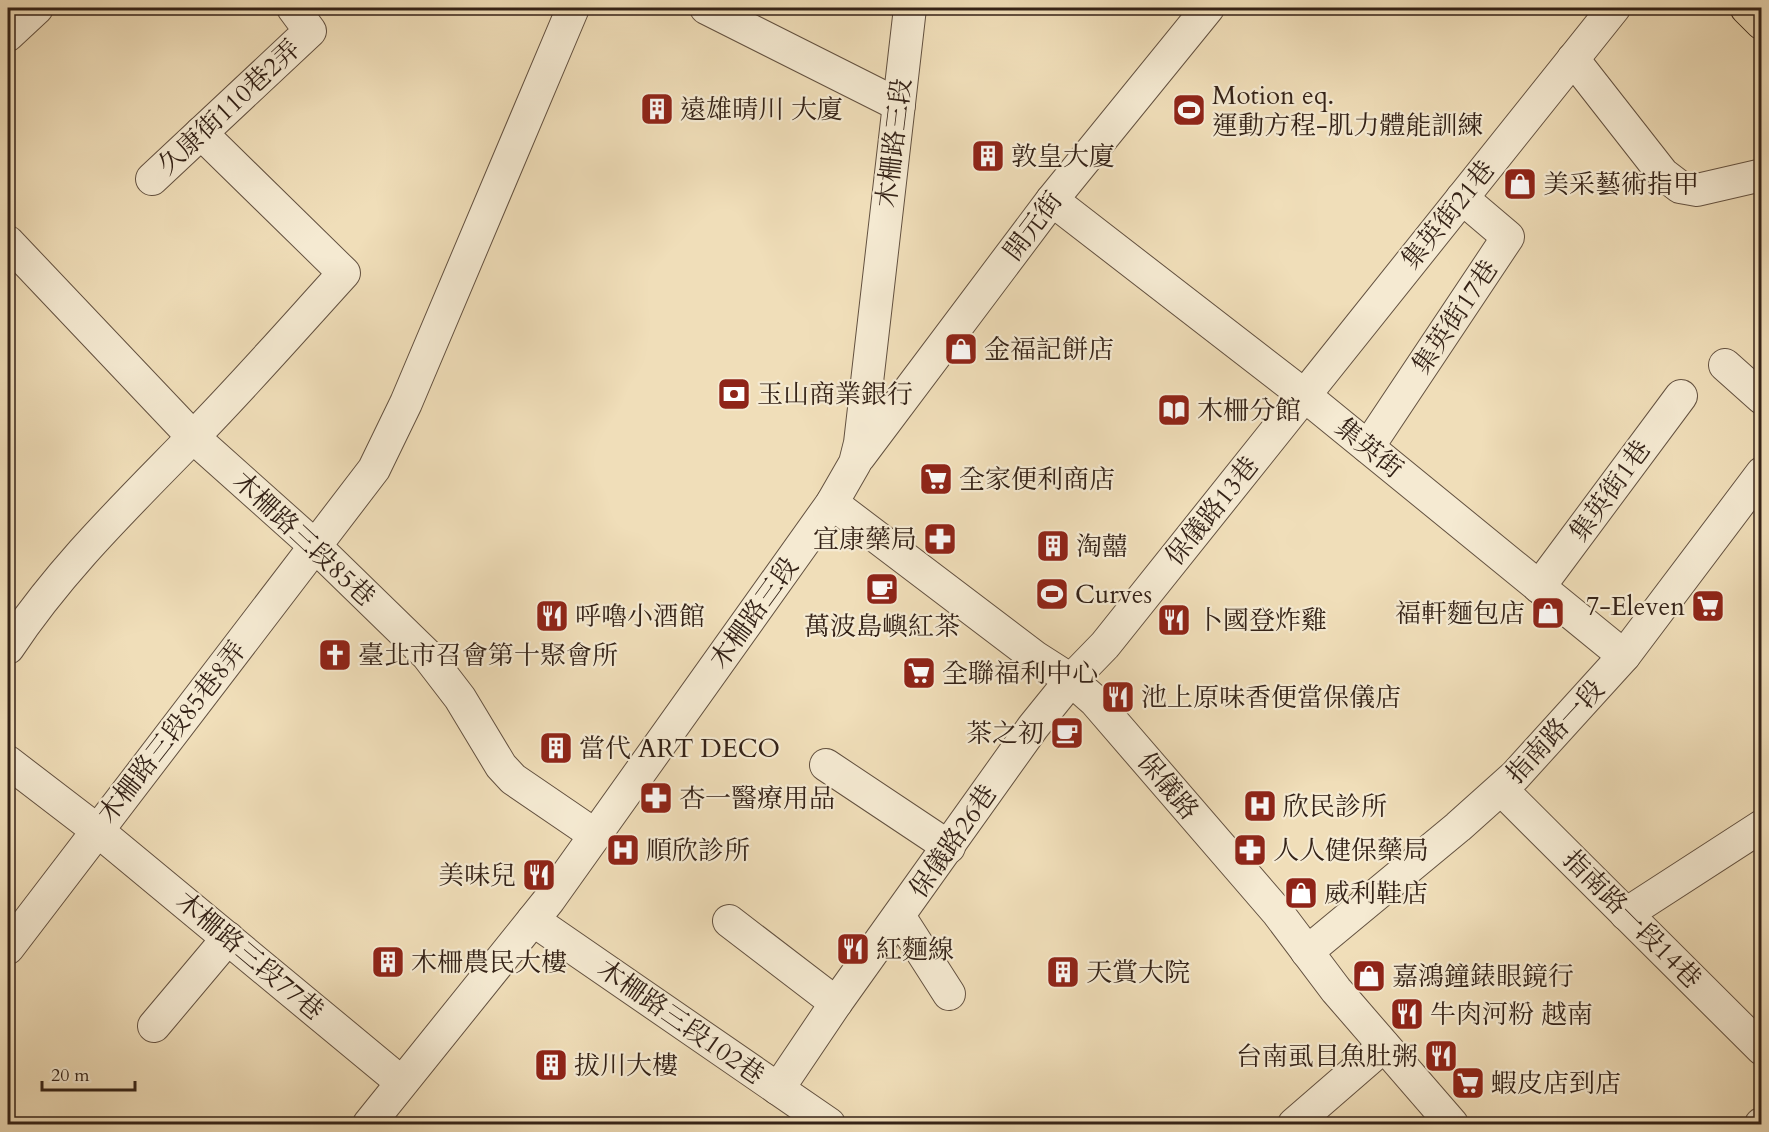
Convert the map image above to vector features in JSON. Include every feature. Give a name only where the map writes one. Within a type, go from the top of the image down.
[{"type":"main road","points":[[1747,8],[1761,23]]},
{"type":"street","points":[[8,35],[37,8]]},
{"type":"street","name":"久康街110巷2弄","points":[[152,179],[310,31],[293,8]]},
{"type":"street","name":"木柵路三段85巷8弄","points":[[8,762],[98,831],[374,469],[406,404],[573,8]]},
{"type":"street","points":[[706,8],[899,105]]},
{"type":"street","name":"木柵路三段","points":[[369,1125],[401,1082],[533,920],[832,503],[855,463],[860,442],[910,8]]},
{"type":"street","name":"開元街","points":[[855,463],[1052,200],[1208,8]]},
{"type":"street","name":"集英街21巷","points":[[1304,395],[1614,8]]},
{"type":"street","points":[[1573,58],[1663,174],[1680,187],[1697,190],[1761,175]]},
{"type":"street","points":[[8,648],[29,616],[81,552],[193,436],[344,273],[201,133]]},
{"type":"street","name":"集英街17巷","points":[[1368,447],[1508,237],[1462,198]]},
{"type":"street","name":"集英街","points":[[1052,200],[1304,395],[1624,656]]},
{"type":"street","name":"木柵路三段85巷","points":[[8,242],[193,436],[315,546],[427,655],[460,698],[501,766],[513,779],[595,835]]},
{"type":"street","name":"開元街","points":[[870,356],[894,375],[904,377],[915,376],[930,363]]},
{"type":"street","points":[[1725,365],[1761,398]]},
{"type":"street","name":"保儀路13巷","points":[[1071,680],[1105,645],[1304,395]]},
{"type":"street","name":"集英街1巷","points":[[1539,587],[1680,396]]},
{"type":"street","name":"指南路一段","points":[[1307,952],[1502,790],[1624,656],[1761,472]]},
{"type":"street","name":"保儀路","points":[[832,503],[1035,657],[1071,680],[1095,701],[1278,913],[1336,990],[1452,1125]]},
{"type":"street","name":"保儀路26巷","points":[[778,1089],[836,1003],[1033,727],[1071,680]]},
{"type":"street","points":[[826,765],[949,847]]},
{"type":"street","name":"指南路一段14巷","points":[[1502,790],[1761,1049]]},
{"type":"street","points":[[1626,914],[1761,826]]},
{"type":"street","points":[[8,948],[98,831]]},
{"type":"street","name":"木柵路三段77巷","points":[[98,831],[401,1082]]},
{"type":"street","points":[[899,916],[949,994]]},
{"type":"street","name":"木柵路三段102巷","points":[[533,920],[829,1125]]},
{"type":"street","points":[[729,921],[836,1003]]},
{"type":"street","points":[[154,1026],[228,938]]},
{"type":"street","points":[[1294,1125],[1384,1046]]},
{"type":"place","name":"遠雄晴川 大廈","points":[[657,109]]},
{"type":"place","name":"Motion eq. 運動方程-肌力體能訓練","points":[[1189,110]]},
{"type":"place","name":"敦皇大廈","points":[[988,156]]},
{"type":"place","name":"美采藝術指甲","points":[[1520,184]]},
{"type":"place","name":"金福記餅店","points":[[961,349]]},
{"type":"place","name":"玉山商業銀行","points":[[734,394]]},
{"type":"place","name":"木柵分館","points":[[1174,410]]},
{"type":"place","name":"全家便利商店","points":[[936,479]]},
{"type":"place","name":"宜康藥局","points":[[940,539]]},
{"type":"place","name":"淘囍","points":[[1053,546]]},
{"type":"place","name":"萬波島嶼紅茶","points":[[882,589]]},
{"type":"place","name":"Curves","points":[[1052,594]]},
{"type":"place","name":"7-Eleven","points":[[1708,606]]},
{"type":"place","name":"福軒麵包店","points":[[1548,613]]},
{"type":"place","name":"呼嚕小酒館","points":[[552,616]]},
{"type":"place","name":"卜國登炸雞","points":[[1174,620]]},
{"type":"place","name":"臺北市召會第十聚會所","points":[[335,655]]},
{"type":"place","name":"全聯福利中心","points":[[919,673]]},
{"type":"place","name":"池上原味香便當保儀店","points":[[1118,697]]},
{"type":"place","name":"茶之初","points":[[1067,733]]},
{"type":"place","name":"當代 ART DECO","points":[[556,748]]},
{"type":"place","name":"杏一醫療用品","points":[[656,798]]},
{"type":"place","name":"欣民診所","points":[[1260,806]]},
{"type":"place","name":"順欣診所","points":[[623,850]]},
{"type":"place","name":"人人健保藥局","points":[[1250,850]]},
{"type":"place","name":"美味兒","points":[[539,875]]},
{"type":"place","name":"威利鞋店","points":[[1301,893]]},
{"type":"place","name":"紅麵線","points":[[853,949]]},
{"type":"place","name":"木柵農民大樓","points":[[388,962]]},
{"type":"place","name":"天賞大院","points":[[1063,972]]},
{"type":"place","name":"嘉鴻鐘錶眼鏡行","points":[[1369,976]]},
{"type":"place","name":"牛肉河粉 越南","points":[[1407,1014]]},
{"type":"place","name":"台南虱目魚肚粥","points":[[1441,1056]]},
{"type":"place","name":"拔川大樓","points":[[551,1065]]},
{"type":"place","name":"蝦皮店到店","points":[[1468,1083]]}]
